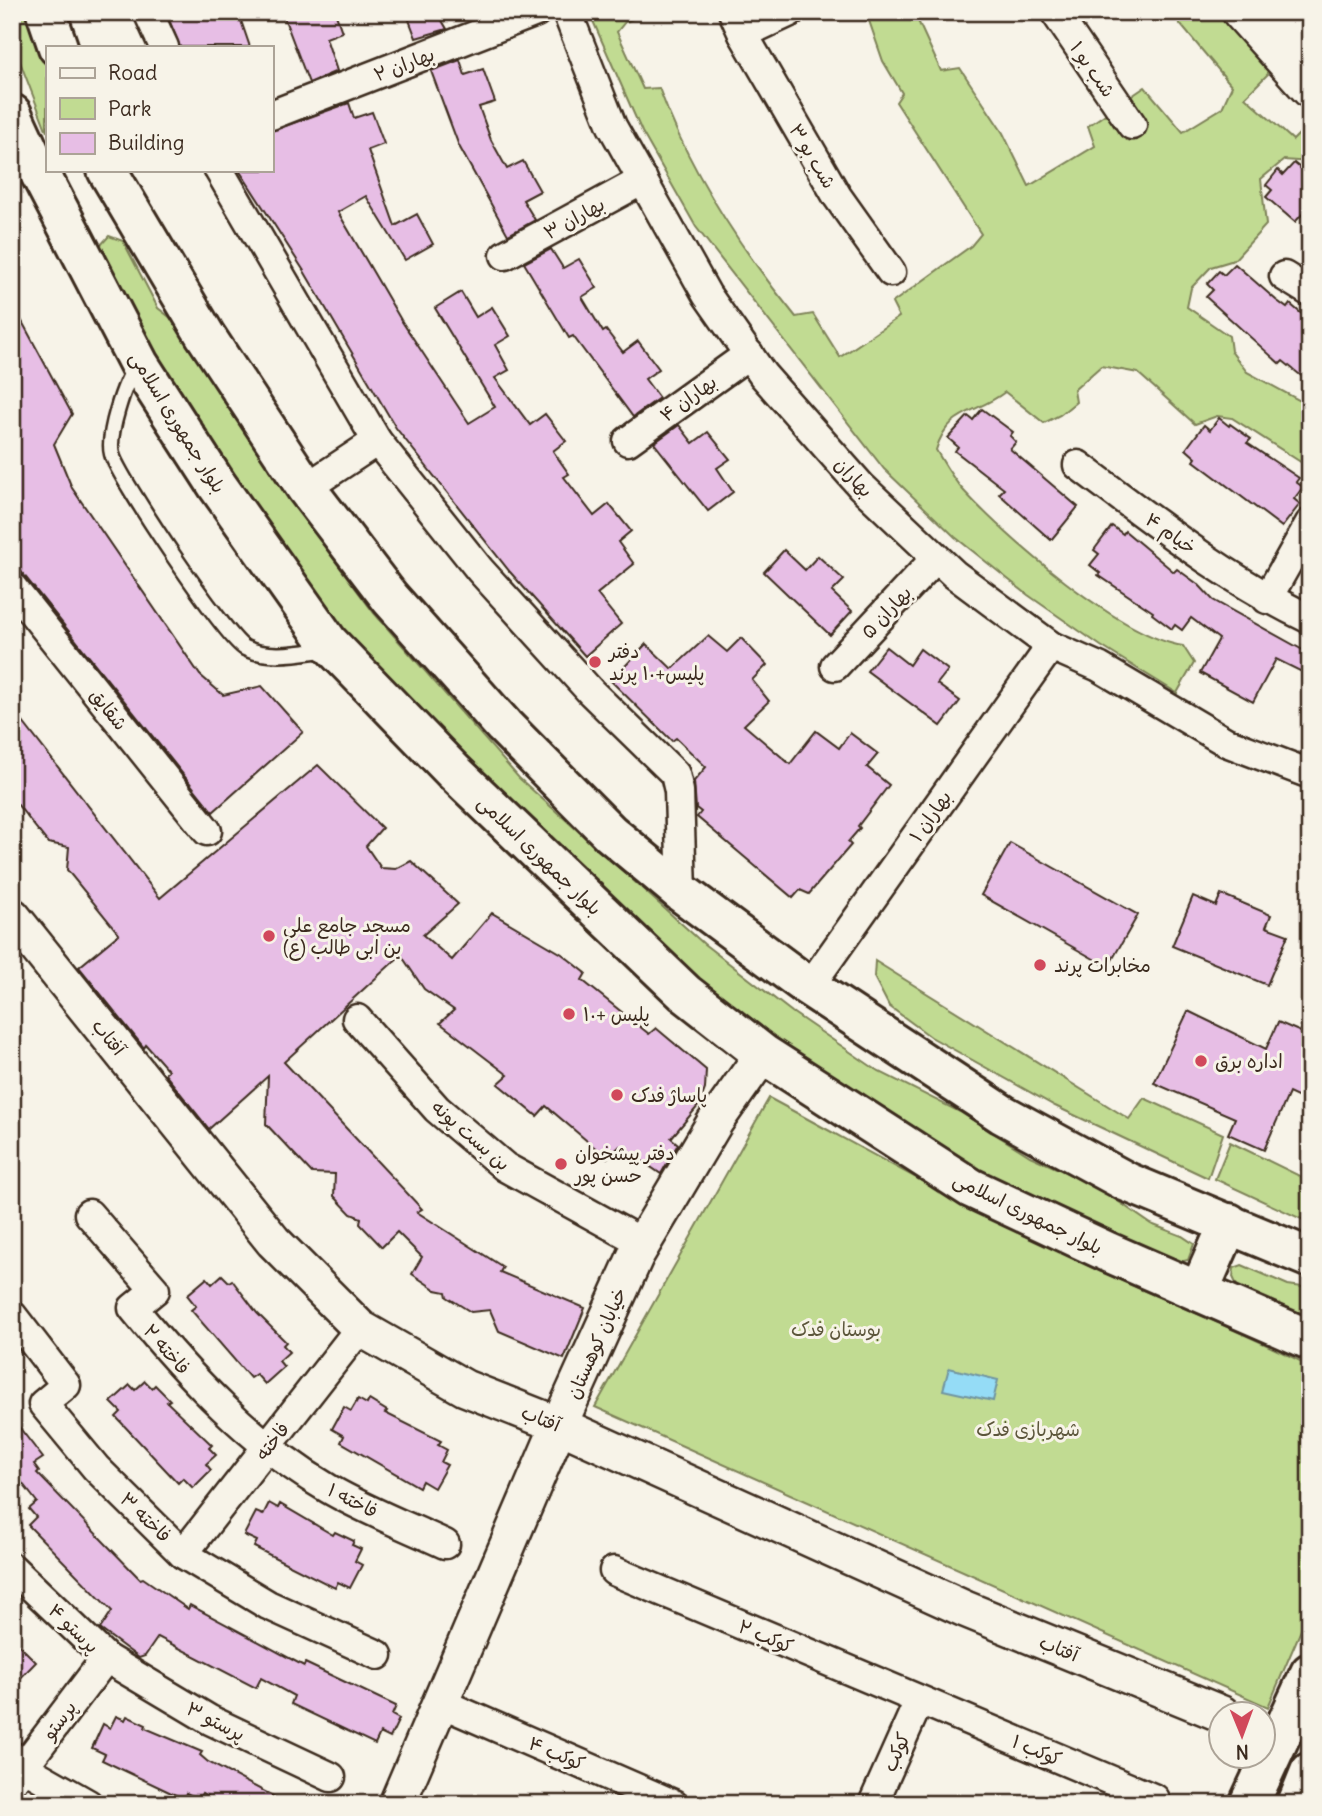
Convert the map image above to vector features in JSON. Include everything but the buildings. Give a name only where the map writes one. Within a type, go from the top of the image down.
[{"type":"main road","points":[[46,12],[58,46]]},
{"type":"main road","name":"بلوار جمهوری اسلامی","points":[[12,114],[35,164],[139,363],[217,485],[335,649],[453,771],[685,993],[763,1054],[971,1188],[1310,1339]]},
{"type":"main road","points":[[108,172],[205,335],[306,488],[390,598],[504,726],[610,833],[682,893],[809,987],[1002,1114],[1127,1182],[1310,1258]]},
{"type":"main road","points":[[1199,1291],[1229,1223]]},
{"type":"main road","points":[[1276,1726],[1310,1673]]},
{"type":"main road","points":[[1249,1804],[1259,1770]]},
{"type":"main road","points":[[1297,1804],[1310,1772]]},
{"type":"street","points":[[149,12],[164,46]]},
{"type":"street","name":"بهاران ۲","points":[[273,114],[537,12]]},
{"type":"street","name":"بهاران","points":[[567,12],[612,126],[707,295],[748,354],[860,486],[954,575],[1051,646],[1099,667],[1226,742],[1310,774]]},
{"type":"street","points":[[738,23],[790,12]]},
{"type":"street","name":"شب بو ۱","points":[[1055,12],[1132,125]]},
{"type":"street","points":[[1240,12],[1310,90]]},
{"type":"street","points":[[1281,12],[1309,40]]},
{"type":"street","name":"شب بو ۳","points":[[738,23],[837,196],[891,272]]},
{"type":"street","points":[[220,172],[377,441],[480,570],[591,692],[675,774],[679,791],[682,893]]},
{"type":"street","name":"بهاران ۳","points":[[505,256],[643,180]]},
{"type":"street","points":[[1283,275],[1310,292]]},
{"type":"street","name":"بهاران ۴","points":[[628,441],[748,354]]},
{"type":"street","points":[[306,488],[377,441]]},
{"type":"street","name":"خیام ۴","points":[[1078,465],[1174,536],[1267,599],[1310,619]]},
{"type":"street","points":[[1267,599],[1310,523]]},
{"type":"street","name":"بهاران ۵","points":[[835,667],[936,558]]},
{"type":"street","name":"شقایق","points":[[12,587],[207,831]]},
{"type":"street","name":"بهاران ۱","points":[[809,987],[1051,646]]},
{"type":"street","name":"آفتاب","points":[[12,916],[273,1241],[360,1328],[465,1388],[559,1425],[965,1609],[1206,1707]]},
{"type":"street","name":"بن بست پونه","points":[[357,1019],[437,1109],[505,1167],[643,1243]]},
{"type":"street","name":"خیابان کوهستان","points":[[397,1804],[559,1425],[643,1243],[715,1122],[763,1054]]},
{"type":"street","name":"فاخته ۲","points":[[89,1214],[155,1290],[133,1308],[179,1365],[267,1446]]},
{"type":"street","name":"فاخته ۳","points":[[12,1315],[66,1385],[43,1404],[96,1468],[183,1554],[268,1605],[378,1655]]},
{"type":"street","name":"فاخته","points":[[183,1554],[360,1328]]},
{"type":"street","name":"فاخته ۱","points":[[267,1446],[328,1489],[445,1544]]},
{"type":"street","name":"پرستو ۴","points":[[12,1568],[106,1658]]},
{"type":"street","name":"کوکب ۲","points":[[614,1571],[919,1701]]},
{"type":"street","name":"پرستو","points":[[16,1768],[106,1658]]},
{"type":"street","name":"پرستو ۳","points":[[106,1658],[210,1720],[331,1777]]},
{"type":"street","name":"کوکب ۱","points":[[919,1701],[1155,1799]]},
{"type":"street","name":"کوکب","points":[[873,1804],[919,1701]]},
{"type":"street","name":"کوکب ۴","points":[[441,1703],[673,1804]]},
{"type":"street","points":[[16,1768],[88,1804]]},
{"type":"lane","points":[[139,363],[132,372],[110,441],[112,456],[146,516],[220,620],[244,648],[280,655],[335,649]]},
{"type":"green space","points":[[12,12],[36,12],[47,46],[46,129],[12,41]]},
{"type":"green space","points":[[589,12],[650,12],[625,22],[617,32],[643,89],[659,88],[701,179],[736,236],[796,317],[813,314],[840,357],[899,317],[892,303],[971,246],[981,234],[896,102],[902,93],[883,61],[866,12],[914,12],[941,71],[960,68],[1003,133],[1029,186],[1095,146],[1088,126],[1145,87],[1183,132],[1222,108],[1232,86],[1170,12],[1217,12],[1270,72],[1245,97],[1293,140],[1310,123],[1310,162],[1284,160],[1261,179],[1266,225],[1234,260],[1211,267],[1191,288],[1187,307],[1229,336],[1231,351],[1247,372],[1310,406],[1310,468],[1232,418],[1217,416],[1195,424],[1138,373],[1101,366],[1074,390],[1076,402],[1060,415],[1044,423],[1005,392],[955,420],[941,437],[936,450],[959,485],[1035,558],[1097,605],[1128,624],[1157,638],[1183,646],[1194,663],[1177,693],[1101,646],[1028,595],[955,537],[884,469],[696,227],[642,132]]},
{"type":"green space","points":[[109,236],[123,241],[158,308],[176,322],[246,433],[374,613],[519,778],[704,944],[792,1012],[878,1071],[960,1112],[1030,1156],[1096,1186],[1151,1224],[1182,1236],[1194,1244],[1188,1260],[1175,1263],[969,1166],[771,1045],[602,894],[370,662],[328,609],[268,522],[215,453],[110,283],[98,248]]},
{"type":"green space","points":[[875,961],[1129,1119],[1144,1098],[1223,1134],[1208,1178],[1055,1106],[931,1037],[889,1006],[874,977]]},
{"type":"green space","name":"بوستان فدک","points":[[769,1098],[1041,1243],[1310,1366],[1310,1609],[1271,1700],[1252,1700],[595,1407]]},
{"type":"green space","points":[[1230,1142],[1310,1181],[1310,1223],[1215,1179]]},
{"type":"green space","points":[[1242,1265],[1288,1285],[1310,1288],[1310,1322],[1304,1315],[1238,1288],[1233,1277],[1234,1268]]},
{"type":"water","points":[[949,1368],[998,1380],[993,1401],[943,1390]]},
{"type":"place","name":"دفتر پلیس+۱۰ پرند","points":[[595,662]]},
{"type":"place","name":"مسجد جامع علی بن ابی طالب (ع)","points":[[269,936]]},
{"type":"place","name":"مخابرات پرند","points":[[1040,965]]},
{"type":"place","name":"پلیس +۱۰","points":[[569,1014]]},
{"type":"place","name":"اداره برق","points":[[1201,1061]]},
{"type":"place","name":"پاساژ فدک","points":[[617,1095]]},
{"type":"place","name":"دفتر پیشخوان حسن پور","points":[[561,1164]]},
{"type":"park label","name":"شهربازی فدک","points":[[1028,1429]]}]
